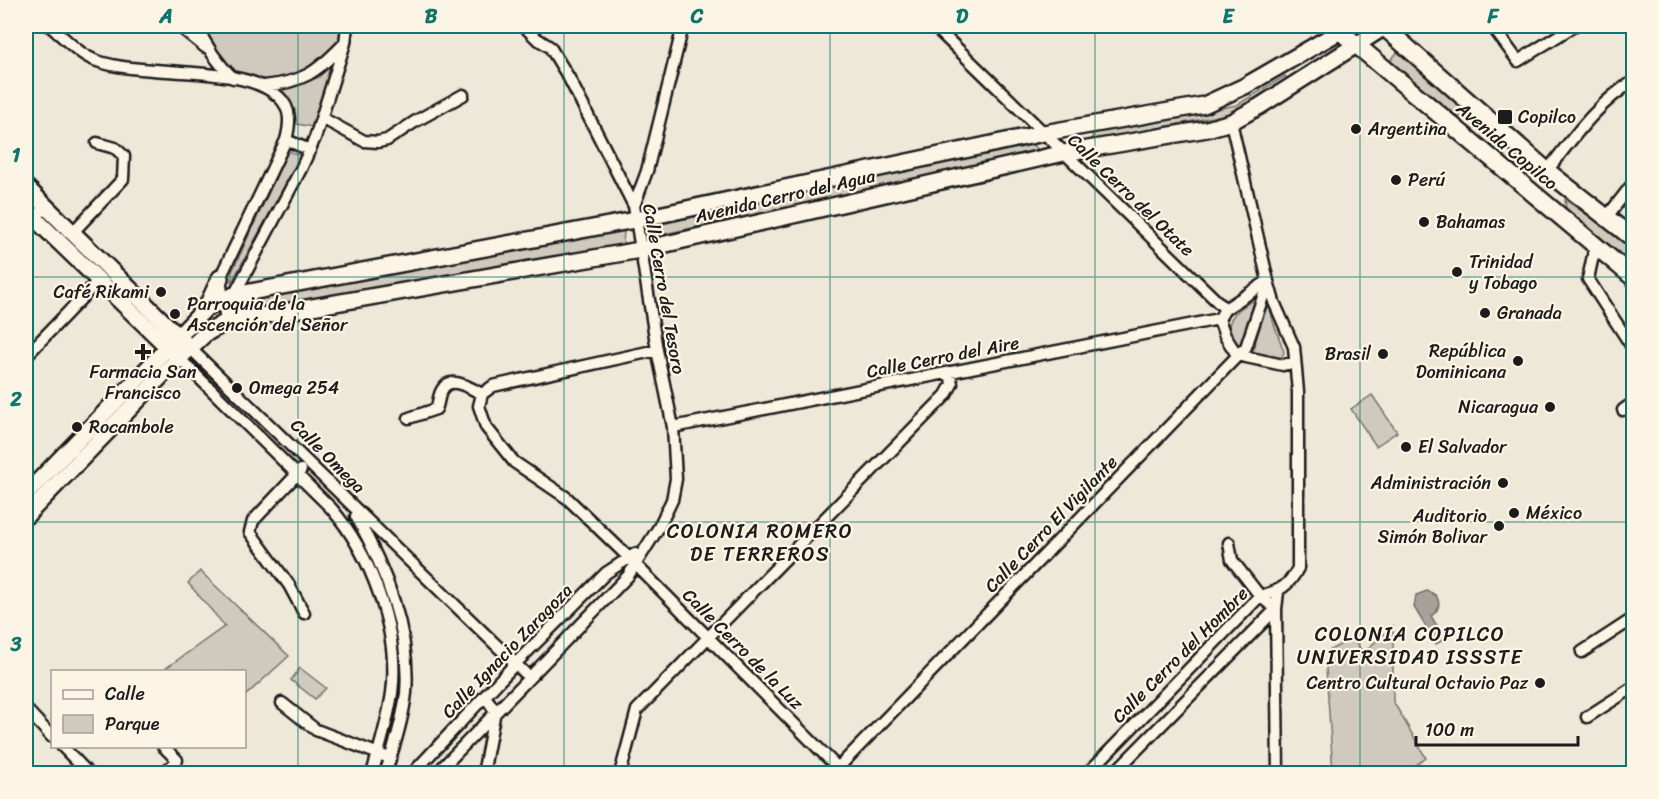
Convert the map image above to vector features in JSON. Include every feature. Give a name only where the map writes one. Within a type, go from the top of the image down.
[{"type":"main road","name":"Avenida Copilco","points":[[1385,26],[1547,171],[1634,239]]},
{"type":"main road","name":"Avenida Copilco","points":[[1341,27],[1356,44],[1634,278]]},
{"type":"main road","points":[[1505,170],[1513,172],[1523,166],[1525,159],[1519,147]]},
{"type":"main road","points":[[1548,206],[1535,181],[1535,177],[1539,174],[1567,193],[1584,201]]},
{"type":"street","points":[[50,26],[96,61],[136,68],[233,78],[264,86],[284,84],[321,68],[345,43]]},
{"type":"street","points":[[179,26],[208,49]]},
{"type":"street","points":[[197,26],[208,49],[222,68],[233,78]]},
{"type":"street","points":[[229,297],[310,150],[322,118],[349,26]]},
{"type":"street","name":"Calle Cerro del Tesoro","points":[[524,26],[536,39],[550,47],[569,78],[635,213],[657,350],[673,427],[676,479],[672,500],[659,527],[633,561]]},
{"type":"street","points":[[635,213],[683,26]]},
{"type":"street","name":"Calle Cerro del Otate","points":[[934,26],[1044,133],[1222,314],[1225,336],[1237,355]]},
{"type":"street","name":"Avenida Cerro del Agua","points":[[179,348],[230,321],[640,250],[1064,153],[1207,129],[1231,122],[1260,106],[1385,26]]},
{"type":"street","points":[[1492,26],[1518,61],[1574,26]]},
{"type":"street","name":"Avenida Cerro del Agua","points":[[179,348],[205,309],[229,297],[635,213],[1044,133],[1204,105],[1245,86],[1341,27]]},
{"type":"street","points":[[1547,171],[1587,122],[1620,89],[1634,81]]},
{"type":"street","points":[[205,309],[286,140],[290,127],[289,112],[280,98],[264,86]]},
{"type":"street","points":[[322,118],[364,141],[378,142],[387,140],[416,120],[463,95]]},
{"type":"street","points":[[1231,122],[1268,281],[1274,302],[1294,347],[1298,392],[1298,568],[1289,584],[1278,592]]},
{"type":"street","points":[[286,140],[310,150]]},
{"type":"street","points":[[74,232],[123,179],[124,156],[115,148],[97,143]]},
{"type":"street","points":[[1606,218],[1634,182]]},
{"type":"street","name":"Calle Omega","points":[[26,187],[74,232],[179,348],[342,520],[355,541],[367,563],[388,626],[393,657],[392,690],[387,723],[372,774]]},
{"type":"street","points":[[29,219],[47,207]]},
{"type":"street","name":"Calle Omega","points":[[29,219],[308,463],[528,676]]},
{"type":"street","points":[[1595,246],[1588,279],[1634,350]]},
{"type":"street","points":[[220,278],[229,297],[230,321]]},
{"type":"street","points":[[26,356],[99,280]]},
{"type":"street","points":[[1222,314],[1268,281]]},
{"type":"street","name":"Calle Cerro El Vigilante","points":[[838,772],[1246,347],[1268,281]]},
{"type":"street","name":"Calle Cerro del Aire","points":[[673,427],[950,372],[1222,314]]},
{"type":"street","points":[[28,487],[179,348]]},
{"type":"street","points":[[26,516],[179,348]]},
{"type":"street","points":[[409,418],[436,409],[442,388],[449,383],[459,383],[482,394],[492,386],[657,350]]},
{"type":"street","points":[[1237,355],[1283,365],[1295,362]]},
{"type":"street","points":[[620,774],[637,710],[946,395],[952,384],[950,372]]},
{"type":"street","name":"Calle Cerro de la Luz","points":[[482,394],[479,406],[486,428],[514,462],[567,498],[633,561],[838,772]]},
{"type":"street","points":[[1623,410],[1634,402]]},
{"type":"street","points":[[304,613],[279,569],[252,537],[250,526],[308,463]]},
{"type":"street","points":[[351,507],[377,556],[399,621],[404,655],[406,692],[399,727],[385,774]]},
{"type":"street","points":[[1229,543],[1232,560],[1260,596],[1276,609],[1278,774]]},
{"type":"street","name":"Calle Ignacio Zaragoza","points":[[412,774],[484,696],[606,573],[633,561]]},
{"type":"street","name":"Calle Ignacio Zaragoza","points":[[435,774],[620,584],[633,561]]},
{"type":"street","name":"Calle Cerro del Hombre","points":[[1087,774],[1260,596],[1278,592],[1276,609],[1113,774]]},
{"type":"street","points":[[1582,652],[1634,618]]},
{"type":"street","points":[[1587,717],[1632,688]]},
{"type":"street","points":[[483,774],[495,711],[484,696]]},
{"type":"street","points":[[282,703],[316,730],[390,758]]},
{"type":"street","points":[[26,709],[51,735]]},
{"type":"street","points":[[63,748],[89,774]]},
{"type":"street","points":[[163,774],[177,760],[164,748]]},
{"type":"green space","points":[[201,26],[340,26],[335,47],[318,65],[283,80],[267,82],[243,76],[228,69]]},
{"type":"green space","points":[[1400,49],[1466,109],[1459,118],[1390,61]]},
{"type":"green space","points":[[336,59],[312,127],[297,124],[276,89],[284,89],[319,77]]},
{"type":"green space","points":[[1285,76],[1287,79],[1237,112],[1091,142],[1093,133],[1237,105]]},
{"type":"green space","points":[[1033,144],[1041,153],[650,237],[647,227]]},
{"type":"green space","points":[[288,151],[301,156],[231,283],[232,272]]},
{"type":"green space","points":[[1565,200],[1614,232],[1633,249],[1633,265],[1566,209]]},
{"type":"green space","points":[[624,230],[623,245],[241,311],[241,298]]},
{"type":"green space","points":[[1255,300],[1254,317],[1243,343],[1236,345],[1231,337],[1229,324],[1241,308]]},
{"type":"green space","points":[[1266,301],[1284,352],[1282,357],[1273,360],[1253,352]]},
{"type":"green space","points":[[1372,395],[1397,432],[1376,446],[1351,409]]},
{"type":"green space","points":[[200,571],[289,656],[246,695],[246,670],[163,670],[225,626],[188,583]]},
{"type":"green space","points":[[1393,626],[1393,701],[1426,758],[1404,773],[1333,773],[1326,668],[1328,651],[1353,638],[1363,653]]},
{"type":"green space","points":[[300,668],[326,688],[315,699],[291,680]]},
{"type":"shaded area","points":[[1427,591],[1436,596],[1439,602],[1437,610],[1431,616],[1445,639],[1436,644],[1414,607],[1416,595]]},
{"type":"place","name":"Copilco","points":[[1505,117]]},
{"type":"place","name":"Argentina","points":[[1356,129]]},
{"type":"place","name":"Perú","points":[[1396,180]]},
{"type":"place","name":"Bahamas","points":[[1424,222]]},
{"type":"place","name":"Trinidad y Tobago","points":[[1457,272]]},
{"type":"place","name":"Café Rikami","points":[[161,292]]},
{"type":"place","name":"Granada","points":[[1485,313]]},
{"type":"place","name":"Parroquia de la Ascención del Señor","points":[[175,314]]},
{"type":"place","name":"Farmacia San Francisco","points":[[143,352]]},
{"type":"place","name":"Brasil","points":[[1383,354]]},
{"type":"place","name":"República Dominicana","points":[[1518,361]]},
{"type":"place","name":"Omega 254","points":[[237,388]]},
{"type":"place","name":"Nicaragua","points":[[1550,407]]},
{"type":"place","name":"Rocambole","points":[[77,427]]},
{"type":"place","name":"El Salvador","points":[[1406,447]]},
{"type":"place","name":"Administración","points":[[1503,483]]},
{"type":"place","name":"México","points":[[1514,513]]},
{"type":"place","name":"Auditorio Simón Bolivar","points":[[1499,526]]},
{"type":"place","name":"Centro Cultural Octavio Paz","points":[[1540,683]]},
{"type":"district","name":"COLONIA ROMERO DE TERREROS","points":[[760,542]]},
{"type":"district","name":"COLONIA COPILCO UNIVERSIDAD ISSSTE","points":[[1410,646]]}]
